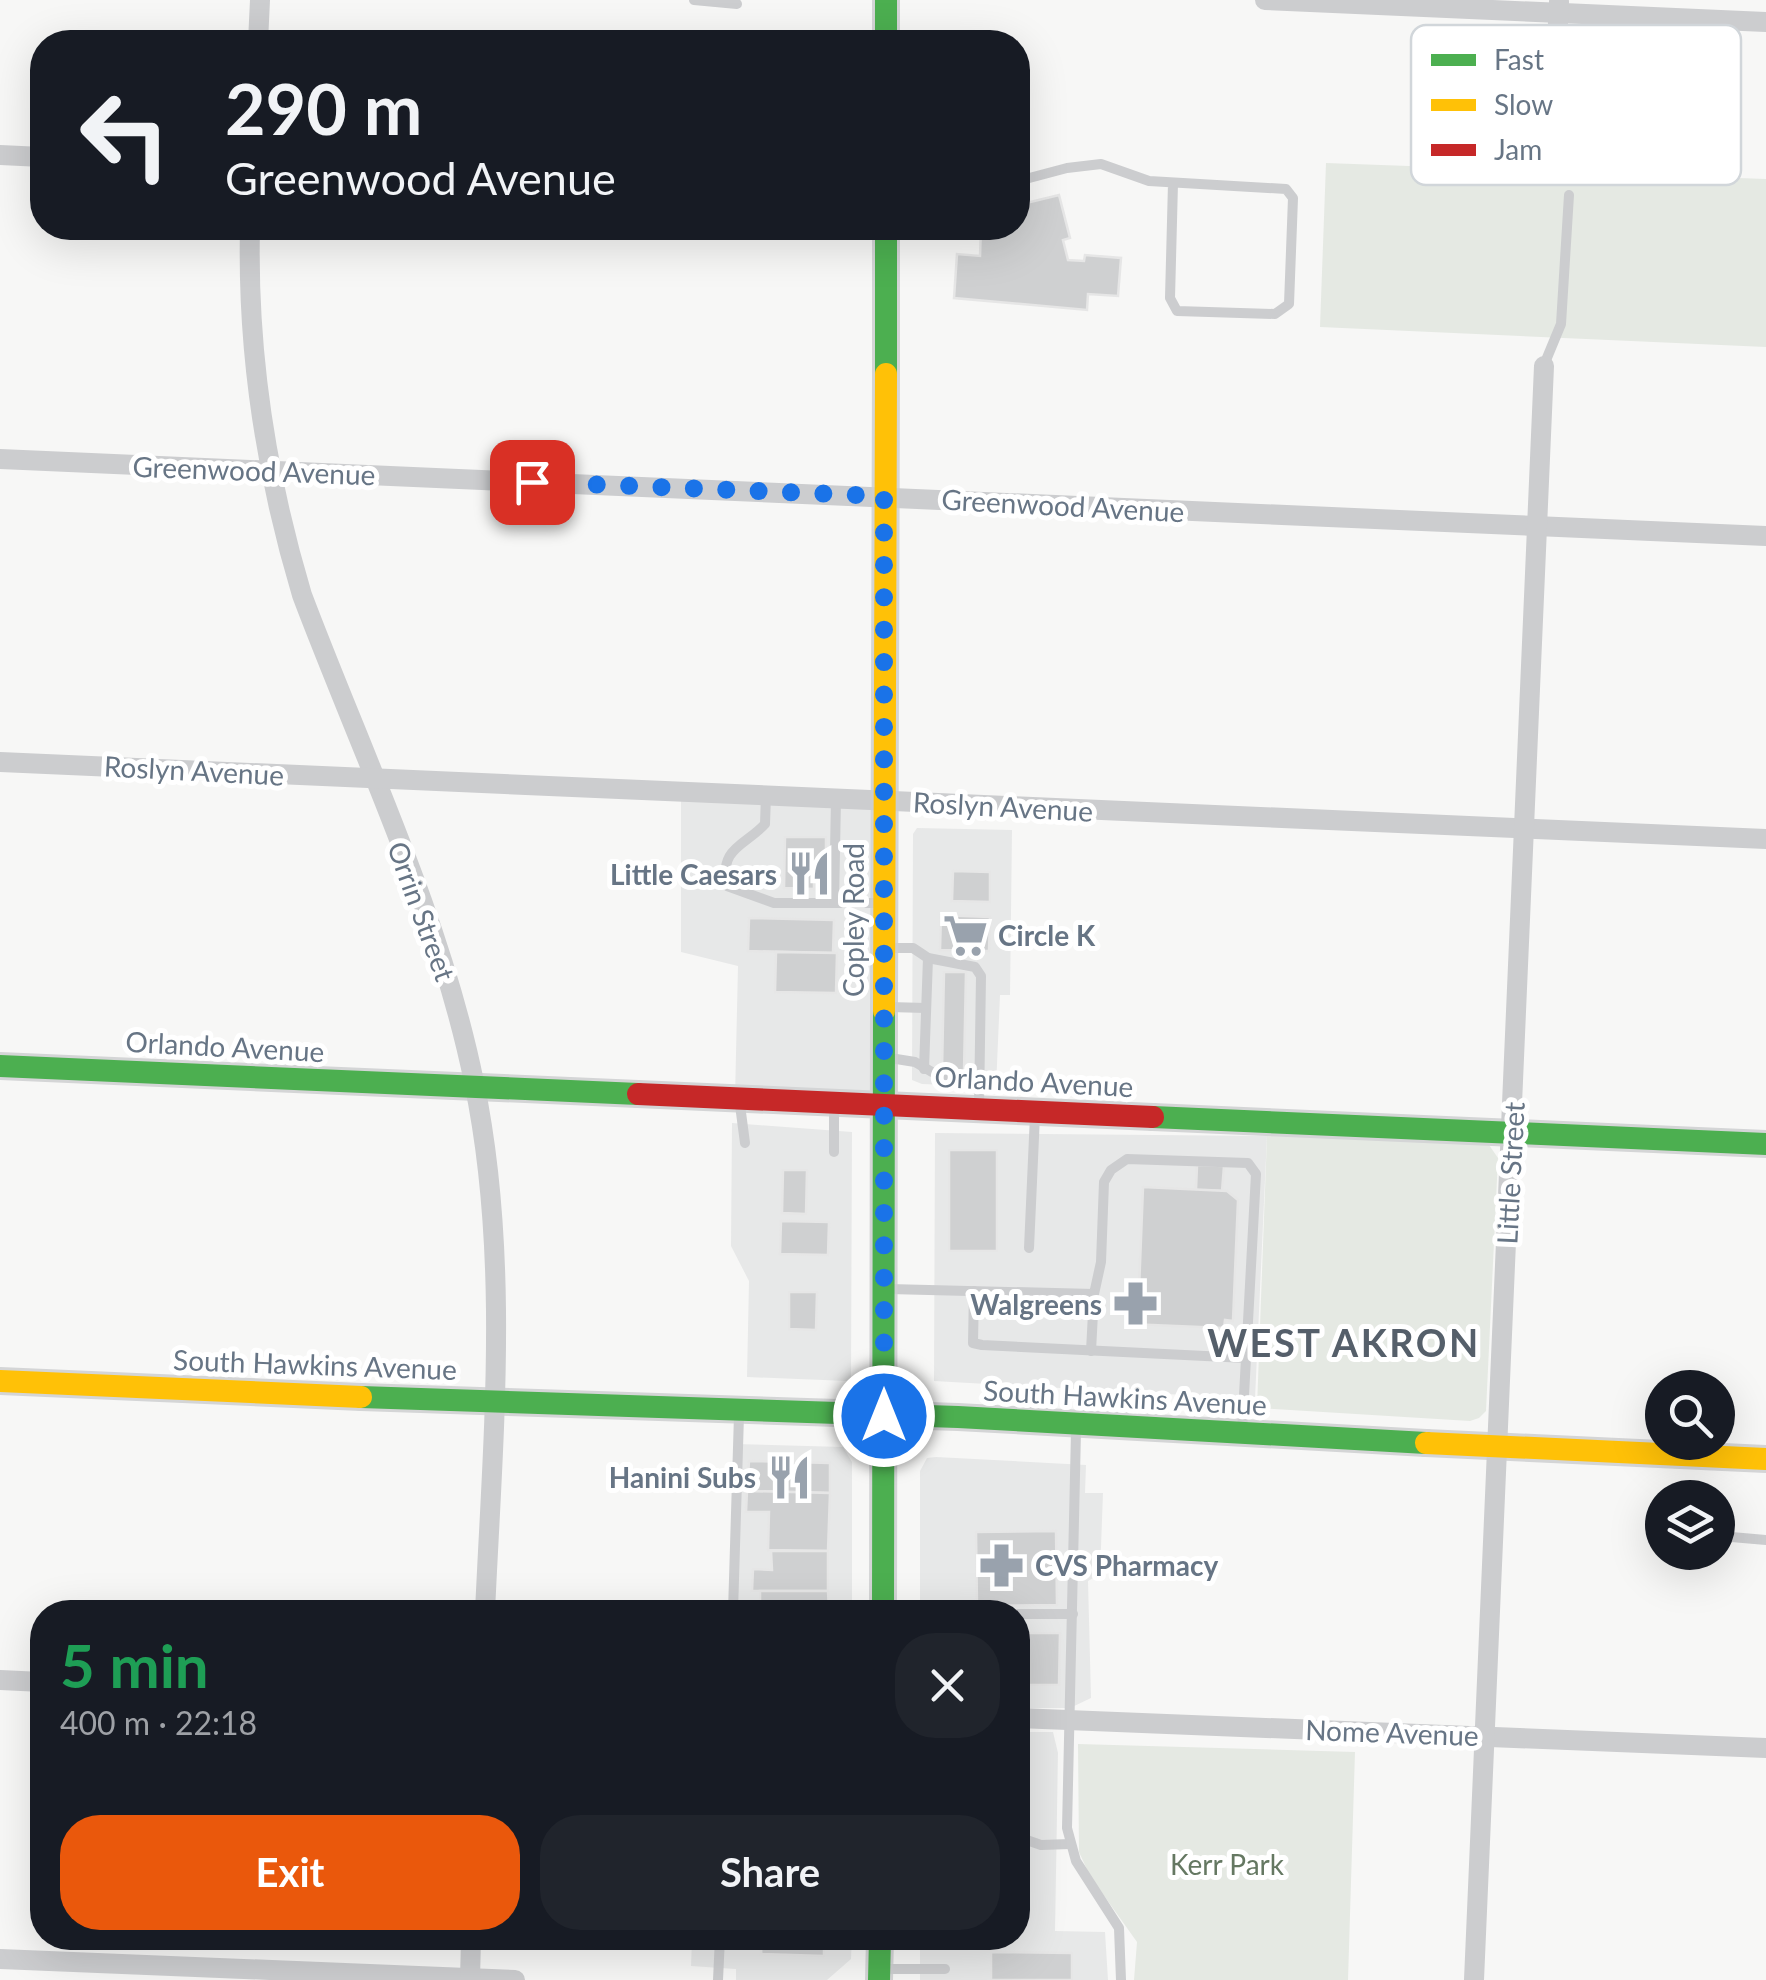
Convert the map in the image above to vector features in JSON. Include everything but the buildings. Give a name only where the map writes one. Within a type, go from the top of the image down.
[{"type":"street","points":[[259,30],[260,0]]},
{"type":"street","points":[[886,0],[886,30]]},
{"type":"street","points":[[1265,0],[1559,7],[1766,22]]},
{"type":"street","points":[[0,156],[30,157]]},
{"type":"street","name":"Orrin Street","points":[[250,240],[252,330],[270,471],[302,595],[430,929],[458,1012],[475,1085],[487,1162],[496,1277],[486,1600]]},
{"type":"street","name":"Copley Road","points":[[883,1600],[886,240]]},
{"type":"street","name":"Little Street","points":[[1474,1980],[1544,366]]},
{"type":"street","name":"Greenwood Avenue","points":[[0,459],[1766,536]]},
{"type":"street","name":"Roslyn Avenue","points":[[0,762],[1766,839]]},
{"type":"street","name":"Orlando Avenue","points":[[0,1066],[1766,1144]]},
{"type":"street","name":"South Hawkins Avenue","points":[[0,1381],[739,1409],[1766,1459]]},
{"type":"street","points":[[0,1680],[30,1681]]},
{"type":"street","name":"Nome Avenue","points":[[1030,1718],[1766,1748]]},
{"type":"street","points":[[470,1979],[471,1950]]},
{"type":"street","points":[[0,1958],[515,1980]]},
{"type":"lane","points":[[694,0],[737,4]]},
{"type":"lane","points":[[1030,178],[1101,164],[1149,182],[1173,183],[1286,189],[1293,198],[1289,304],[1275,314],[1177,311],[1170,298],[1173,183]]},
{"type":"lane","points":[[1544,366],[1561,324],[1569,195]]},
{"type":"lane","points":[[766,794],[765,824],[734,846],[724,873],[727,886],[774,904],[883,904]]},
{"type":"lane","points":[[834,903],[836,798]]},
{"type":"lane","points":[[883,948],[913,948],[928,958],[975,967],[981,976],[979,1108]]},
{"type":"lane","points":[[924,1069],[928,958]]},
{"type":"lane","points":[[883,1007],[926,1008]]},
{"type":"lane","points":[[883,1058],[902,1058],[937,1075],[979,1075]]},
{"type":"lane","points":[[740,1098],[745,1143]]},
{"type":"lane","points":[[834,1102],[834,1152]]},
{"type":"lane","points":[[1029,1248],[1035,1111]]},
{"type":"lane","points":[[1090,1351],[1094,1294],[1101,1262],[1104,1182],[1111,1170],[1127,1158],[1248,1163],[1256,1174],[1242,1435]]},
{"type":"lane","points":[[883,1289],[1094,1294]]},
{"type":"lane","points":[[974,1291],[973,1342],[1246,1358]]},
{"type":"lane","points":[[734,1600],[739,1409]]},
{"type":"lane","points":[[1076,1425],[1067,1828],[1076,1861],[1119,1928],[1121,1980]]},
{"type":"lane","points":[[1735,1537],[1766,1540]]},
{"type":"lane","points":[[1030,1614],[1072,1614]]},
{"type":"lane","points":[[1030,1841],[1041,1845],[1070,1844]]},
{"type":"lane","points":[[718,1980],[719,1950]]},
{"type":"lane","points":[[879,1974],[945,1969]]},
{"type":"shaded area","points":[[681,791],[883,800],[883,1104],[735,1098],[738,966],[681,952]]},
{"type":"shaded area","points":[[917,828],[1012,830],[1010,995],[1000,995],[996,1087],[922,1084],[912,1080],[913,834]]},
{"type":"shaded area","points":[[732,1123],[852,1132],[851,1379],[847,1381],[747,1377],[749,1281],[731,1246]]},
{"type":"shaded area","points":[[935,1133],[1267,1136],[1255,1399],[934,1381]]},
{"type":"shaded area","points":[[735,1444],[843,1447],[852,1462],[852,1600],[729,1600]]},
{"type":"shaded area","points":[[927,1458],[1086,1465],[1085,1493],[1103,1493],[1100,1574],[1088,1581],[1091,1698],[1070,1708],[1030,1708],[1030,1600],[920,1600],[920,1471]]},
{"type":"shaded area","points":[[1030,1732],[1053,1732],[1058,1753],[1055,1931],[1105,1932],[1108,1980],[920,1980],[920,1950],[1030,1950]]},
{"type":"shaded area","points":[[692,1950],[851,1950],[851,1959],[827,1980],[736,1980],[736,1969],[691,1966]]},
{"type":"green space","points":[[1326,163],[1411,166],[1411,185],[1741,185],[1741,178],[1766,179],[1766,347],[1320,327]]},
{"type":"green space","points":[[1267,1136],[1487,1142],[1498,1158],[1486,1411],[1479,1418],[1470,1421],[1257,1408]]},
{"type":"green space","name":"Kerr Park","points":[[1078,1744],[1355,1752],[1348,1980],[1134,1980],[1137,1942],[1090,1876],[1079,1852]]},
{"type":"traffic: fast","points":[[886,0],[886,30]]},
{"type":"traffic: fast","points":[[886,240],[886,374]]},
{"type":"traffic: fast","points":[[883,1600],[884,1011]]},
{"type":"traffic: fast","points":[[0,1066],[638,1094]]},
{"type":"traffic: fast","points":[[1153,1117],[1766,1144]]},
{"type":"traffic: fast","points":[[361,1397],[958,1417],[1426,1443]]},
{"type":"traffic: fast","points":[[879,1980],[880,1950]]},
{"type":"traffic: slow","points":[[884,1011],[886,374]]},
{"type":"traffic: slow","points":[[0,1381],[361,1397]]},
{"type":"traffic: slow","points":[[1426,1443],[1766,1459]]},
{"type":"traffic: jam","points":[[638,1094],[1153,1117]]},
{"type":"place","name":"Little Caesars","points":[[810,874]]},
{"type":"place","name":"Circle K","points":[[965,935]]},
{"type":"place","name":"Walgreens","points":[[1135,1304]]},
{"type":"place","name":"Hanini Subs","points":[[789,1477]]},
{"type":"place","name":"CVS Pharmacy","points":[[1002,1565]]},
{"type":"district","name":"WEST AKRON","points":[[1344,1342]]},
{"type":"route","points":[[532,482],[884,496],[884,1416]]}]
